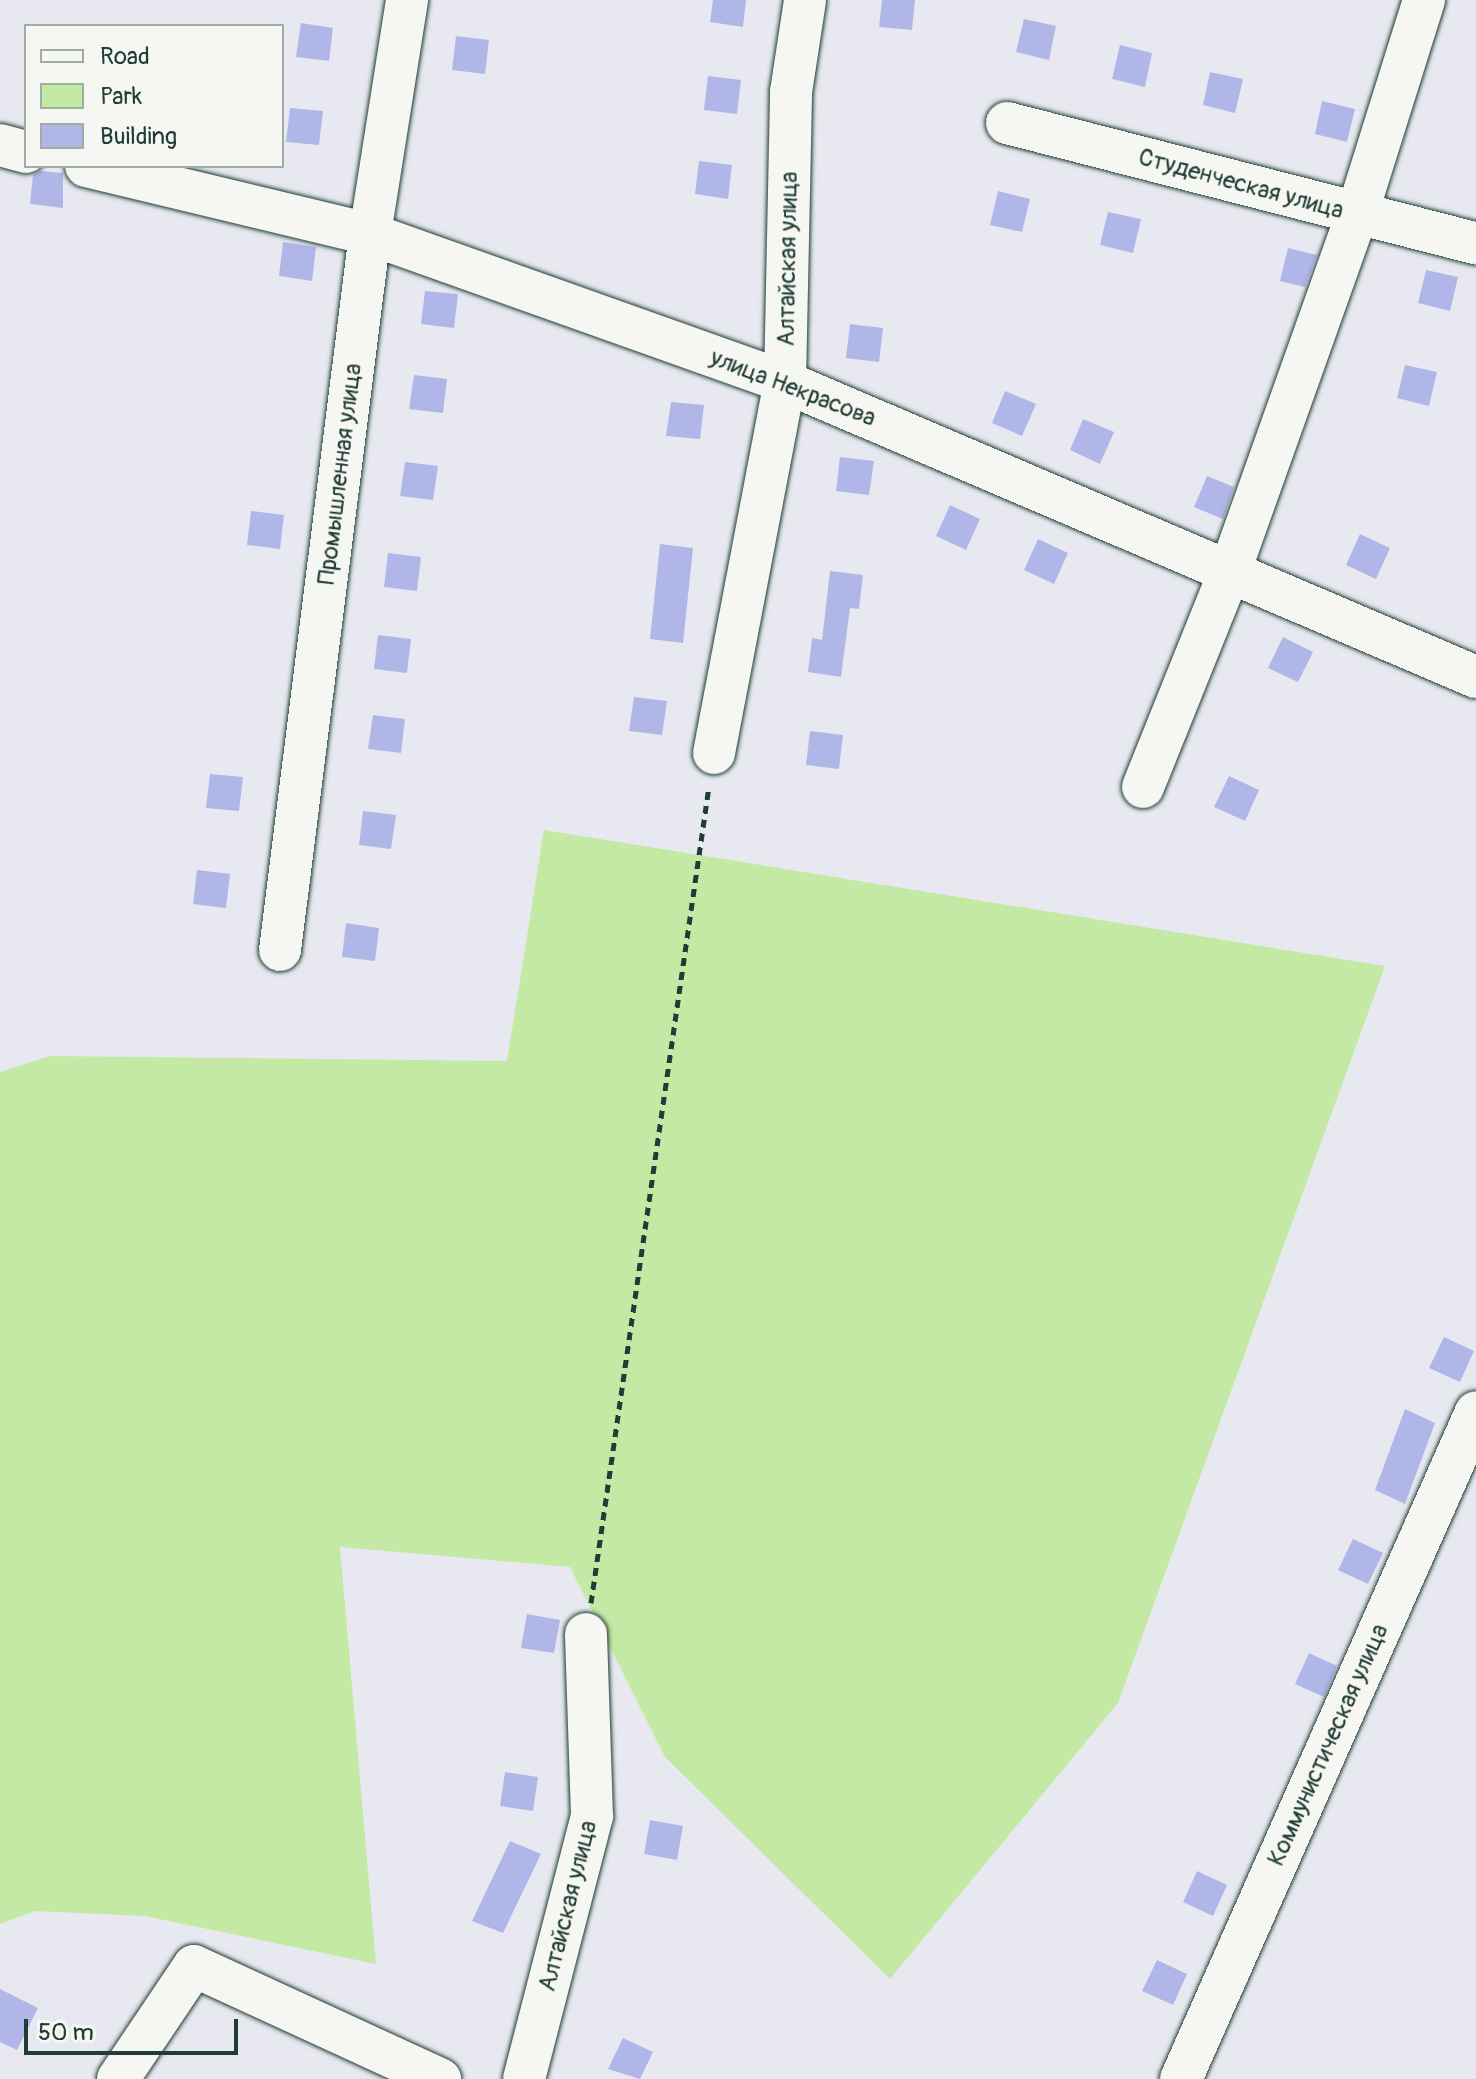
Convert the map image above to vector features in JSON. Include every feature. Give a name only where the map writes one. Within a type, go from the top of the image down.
[{"type":"street","name":"Промышленная улица","points":[[280,950],[370,234],[407,0]]},
{"type":"street","name":"Алтайская улица","points":[[714,753],[785,382],[791,92],[805,0]]},
{"type":"street","points":[[1143,787],[1231,568],[1357,214],[1424,0]]},
{"type":"street","name":"Студенческая улица","points":[[1007,123],[1476,243]]},
{"type":"street","points":[[0,145],[24,151]]},
{"type":"street","name":"улица Некрасова","points":[[94,168],[370,234],[785,382],[1231,568],[1476,677]]},
{"type":"street","name":"Коммунистическая улица","points":[[1181,2079],[1476,1412]]},
{"type":"street","name":"Алтайская улица","points":[[524,2079],[592,1816],[586,1634]]},
{"type":"street","points":[[118,2079],[194,1966],[440,2079]]},
{"type":"path","points":[[586,1634],[714,753]]},
{"type":"green space","points":[[544,830],[1385,966],[1118,1703],[890,1979],[665,1757],[570,1567],[340,1547],[376,1964],[145,1916],[35,1911],[0,1924],[0,1072],[50,1056],[507,1061]]},
{"type":"building","points":[[713,0],[746,0],[743,27],[710,22]]},
{"type":"building","points":[[882,0],[915,0],[912,30],[879,27]]},
{"type":"building","points":[[1024,19],[1056,26],[1049,60],[1016,52]]},
{"type":"building","points":[[301,23],[333,28],[329,61],[296,57]]},
{"type":"building","points":[[456,36],[489,40],[485,74],[452,70]]},
{"type":"building","points":[[1120,45],[1152,53],[1145,87],[1112,79]]},
{"type":"building","points":[[1210,72],[1243,79],[1235,113],[1203,105]]},
{"type":"building","points":[[708,76],[741,80],[737,114],[704,110]]},
{"type":"building","points":[[1322,101],[1355,109],[1347,142],[1315,134]]},
{"type":"building","points":[[290,108],[323,111],[319,145],[286,142]]},
{"type":"building","points":[[699,161],[732,165],[728,199],[695,194]]},
{"type":"building","points":[[40,171],[63,173],[63,208],[30,204],[33,175]]},
{"type":"building","points":[[998,191],[1030,199],[1022,232],[990,225]]},
{"type":"building","points":[[1108,212],[1141,219],[1133,253],[1100,245]]},
{"type":"building","points":[[283,242],[316,247],[312,281],[279,276]]},
{"type":"building","points":[[1288,248],[1317,255],[1305,287],[1280,281]]},
{"type":"building","points":[[1426,270],[1458,277],[1450,311],[1418,303]]},
{"type":"building","points":[[425,291],[458,294],[454,328],[421,324]]},
{"type":"building","points":[[850,324],[883,328],[879,362],[846,358]]},
{"type":"building","points":[[1405,365],[1437,372],[1429,406],[1397,398]]},
{"type":"building","points":[[414,375],[447,379],[443,413],[409,409]]},
{"type":"building","points":[[1005,391],[1036,404],[1022,436],[992,423]]},
{"type":"building","points":[[671,402],[704,405],[700,439],[666,436]]},
{"type":"building","points":[[1083,419],[1114,432],[1100,464],[1070,450]]},
{"type":"building","points":[[840,457],[874,461],[869,495],[836,491]]},
{"type":"building","points":[[405,462],[438,466],[433,500],[400,496]]},
{"type":"building","points":[[1207,476],[1234,487],[1223,519],[1194,507]]},
{"type":"building","points":[[950,505],[980,519],[966,550],[936,536]]},
{"type":"building","points":[[251,511],[284,515],[280,549],[247,545]]},
{"type":"building","points":[[1360,534],[1390,548],[1376,579],[1346,565]]},
{"type":"building","points":[[1038,539],[1068,553],[1054,584],[1024,570]]},
{"type":"building","points":[[660,544],[693,548],[683,643],[650,639]]},
{"type":"building","points":[[388,553],[421,557],[417,591],[384,587]]},
{"type":"building","points":[[830,571],[863,575],[859,609],[850,608],[841,677],[808,672],[812,638],[822,640]]},
{"type":"building","points":[[378,635],[411,639],[407,673],[374,669]]},
{"type":"building","points":[[1283,637],[1313,652],[1298,682],[1268,668]]},
{"type":"building","points":[[634,697],[667,701],[662,735],[629,731]]},
{"type":"building","points":[[373,715],[405,719],[401,753],[368,749]]},
{"type":"building","points":[[810,731],[843,735],[839,769],[806,765]]},
{"type":"building","points":[[210,774],[243,777],[239,811],[206,808]]},
{"type":"building","points":[[1229,776],[1259,790],[1245,821],[1214,807]]},
{"type":"building","points":[[363,811],[396,815],[391,849],[359,845]]},
{"type":"building","points":[[197,870],[230,874],[226,908],[193,904]]},
{"type":"building","points":[[346,923],[379,928],[375,961],[342,957]]},
{"type":"building","points":[[1444,1337],[1474,1351],[1460,1382],[1429,1368]]},
{"type":"building","points":[[1405,1409],[1435,1423],[1405,1504],[1375,1490]]},
{"type":"building","points":[[1353,1539],[1383,1553],[1368,1584],[1338,1570]]},
{"type":"building","points":[[527,1614],[560,1620],[554,1653],[521,1648]]},
{"type":"building","points":[[1309,1653],[1337,1666],[1324,1697],[1295,1684]]},
{"type":"building","points":[[505,1772],[538,1777],[533,1811],[500,1806]]},
{"type":"building","points":[[650,1820],[683,1826],[677,1860],[644,1854]]},
{"type":"building","points":[[510,1841],[541,1854],[503,1933],[472,1921]]},
{"type":"building","points":[[1197,1871],[1227,1885],[1213,1916],[1183,1902]]},
{"type":"building","points":[[1157,1960],[1187,1974],[1173,2005],[1142,1991]]},
{"type":"building","points":[[0,1989],[38,2008],[17,2050],[0,2042]]},
{"type":"building","points":[[623,2038],[653,2052],[640,2079],[608,2069]]}]
